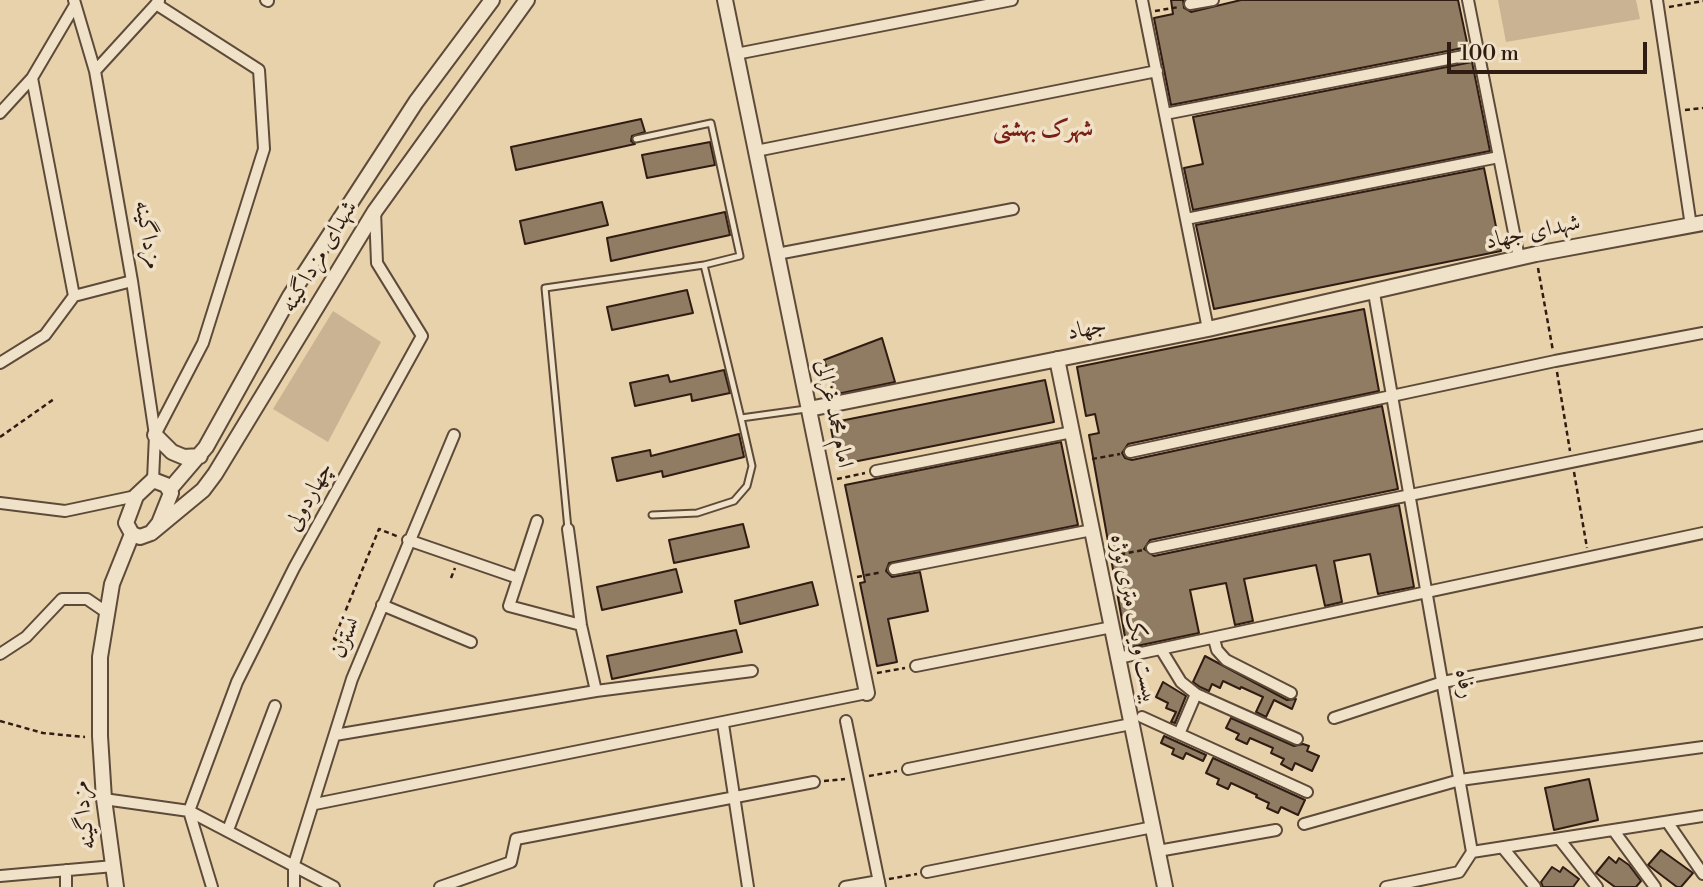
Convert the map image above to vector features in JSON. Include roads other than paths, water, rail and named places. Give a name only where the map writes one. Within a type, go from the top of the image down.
[{"type":"street","name":"شهدای مزداگینه","points":[[170,489],[200,456],[290,296],[416,102],[492,0]]},
{"type":"street","name":"شهدای مزداگینه","points":[[151,533],[194,498],[215,474],[375,211],[527,0]]},
{"type":"street","name":"امام محمد غزالی","points":[[315,804],[867,693],[725,0]]},
{"type":"street","points":[[736,54],[959,5],[1012,0]]},
{"type":"street","points":[[1142,0],[1208,329]]},
{"type":"street","points":[[1191,4],[1213,0]]},
{"type":"street","points":[[1468,0],[1519,258]]},
{"type":"street","points":[[95,71],[158,2],[260,70],[264,149],[203,343],[155,435],[172,452],[184,457],[200,456]]},
{"type":"street","points":[[0,113],[32,78],[75,3]]},
{"type":"street","name":"مزداگینه","points":[[75,3],[95,71],[132,281],[155,435],[153,480]]},
{"type":"street","points":[[1658,5],[1671,111],[1697,225]]},
{"type":"street","points":[[1165,114],[1479,53]]},
{"type":"street","points":[[756,150],[1157,71]]},
{"type":"street","points":[[32,78],[74,296]]},
{"type":"street","points":[[1186,219],[1499,157]]},
{"type":"street","points":[[777,254],[1013,209]]},
{"type":"street","name":"چهاردولی","points":[[189,811],[237,682],[294,568],[422,335],[377,263],[375,211]]},
{"type":"street","name":"شهدای جهاد","points":[[1374,293],[1536,254],[1697,225]]},
{"type":"street","points":[[0,363],[45,335],[74,296],[132,281]]},
{"type":"street","name":"جهاد","points":[[809,409],[1374,293]]},
{"type":"street","name":"رفاه","points":[[1374,293],[1472,852]]},
{"type":"street","points":[[1130,452],[1555,361],[1703,334]]},
{"type":"street","name":"بیست و یک متری نوژه","points":[[1057,359],[1118,658],[1136,720],[1165,887]]},
{"type":"street","points":[[876,471],[1072,432]]},
{"type":"street","name":"نسترن","points":[[294,887],[294,863],[362,653],[454,435]]},
{"type":"street","points":[[1152,548],[1703,435]]},
{"type":"street","points":[[0,503],[65,511],[136,496],[153,480],[170,489],[167,508],[151,533],[140,537],[132,534]]},
{"type":"street","name":"مزداگینه","points":[[116,887],[104,799],[100,736],[100,657],[106,612],[116,572],[132,534],[126,523],[136,496]]},
{"type":"street","points":[[537,521],[509,606],[581,625]]},
{"type":"street","points":[[568,529],[581,625],[596,691]]},
{"type":"street","points":[[894,569],[1092,530]]},
{"type":"street","points":[[1118,658],[1162,651],[1703,533]]},
{"type":"street","points":[[408,540],[518,578]]},
{"type":"street","points":[[0,654],[26,637],[62,599],[87,599],[106,612]]},
{"type":"street","points":[[382,605],[471,642]]},
{"type":"street","points":[[916,666],[1112,627]]},
{"type":"street","points":[[1334,718],[1443,682],[1703,633]]},
{"type":"street","points":[[1214,639],[1217,649],[1226,660],[1291,693]]},
{"type":"street","points":[[1162,651],[1181,682],[1196,694],[1297,739]]},
{"type":"street","points":[[335,736],[596,691],[752,671]]},
{"type":"street","points":[[1180,734],[1196,694]]},
{"type":"street","points":[[228,830],[275,706]]},
{"type":"street","points":[[908,769],[1136,720],[1180,734],[1307,792]]},
{"type":"street","points":[[845,887],[879,884],[846,722]]},
{"type":"street","points":[[723,724],[748,887]]},
{"type":"street","points":[[1304,824],[1460,780],[1703,747]]},
{"type":"street","points":[[440,887],[511,862],[516,839],[814,782]]},
{"type":"street","points":[[104,799],[189,811],[294,863],[334,887]]},
{"type":"street","points":[[189,811],[212,887]]},
{"type":"street","points":[[1386,887],[1459,872],[1472,852],[1703,816]]},
{"type":"street","points":[[1668,823],[1703,874]]},
{"type":"street","points":[[927,872],[1153,827]]},
{"type":"street","points":[[1158,851],[1276,830]]},
{"type":"street","points":[[1614,831],[1655,887]]},
{"type":"street","points":[[1560,840],[1597,887]]},
{"type":"street","points":[[1503,848],[1535,887]]},
{"type":"street","points":[[0,876],[114,866]]},
{"type":"street","points":[[66,870],[66,887]]},
{"type":"lane","points":[[568,529],[545,289],[704,265],[740,256],[711,123],[636,139]]},
{"type":"lane","points":[[652,515],[696,513],[734,501],[747,486],[752,466],[704,265]]},
{"type":"lane","points":[[741,418],[809,409]]},
{"type":"district","name":"شهرک بهشتی","points":[[1043,130]]}]
